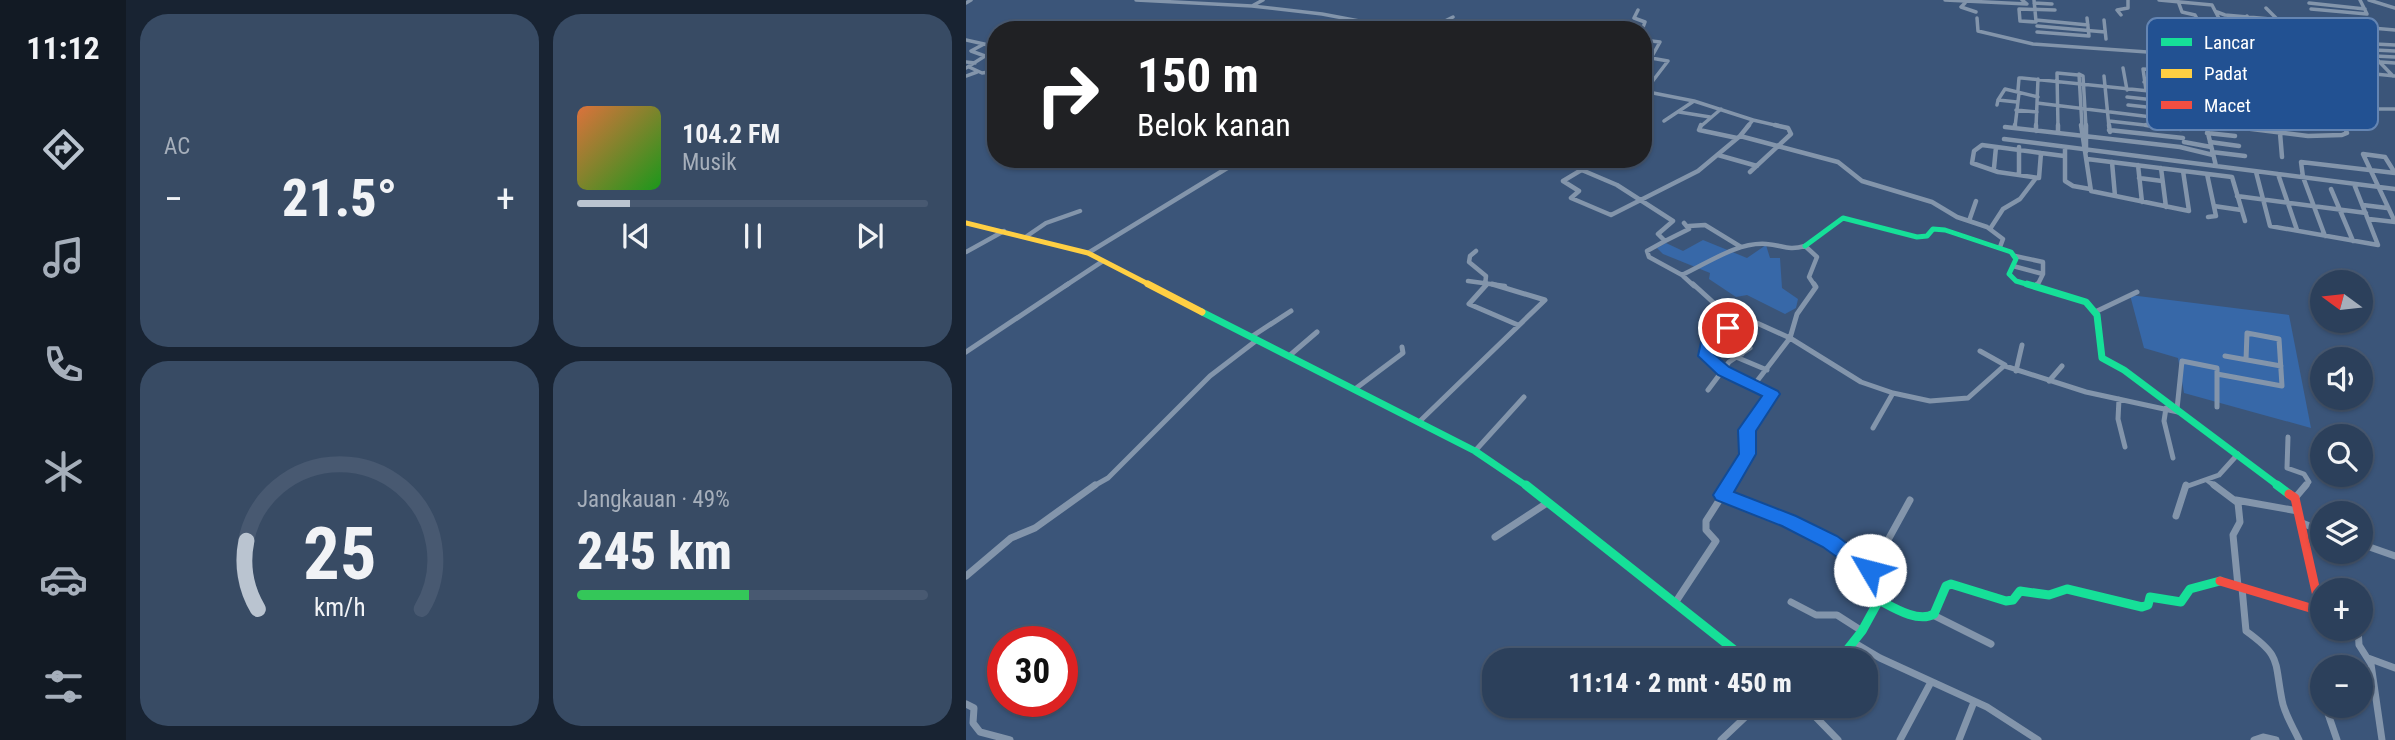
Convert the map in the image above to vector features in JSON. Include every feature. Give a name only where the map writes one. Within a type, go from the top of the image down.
[{"type":"street","points":[[966,3],[971,0]]},
{"type":"street","points":[[1136,0],[1252,6],[1322,13],[1362,21]]},
{"type":"street","points":[[1252,6],[1263,0]]},
{"type":"street","points":[[1944,1],[2026,5],[2022,0]]},
{"type":"street","points":[[2121,15],[2117,10],[2127,9],[2128,0]]},
{"type":"street","points":[[2159,0],[2212,5]]},
{"type":"street","points":[[2207,0],[2220,18]]},
{"type":"street","points":[[2325,0],[2330,11]]},
{"type":"street","points":[[2342,0],[2346,7]]},
{"type":"street","points":[[2311,9],[2367,14],[2360,0]]},
{"type":"street","points":[[2369,0],[2395,8]]},
{"type":"street","points":[[1966,1],[1961,7],[1976,12]]},
{"type":"street","points":[[2052,4],[2034,1],[2037,34],[2089,37],[2087,18]]},
{"type":"street","points":[[2178,1],[2182,12],[2195,15],[2197,18]]},
{"type":"street","points":[[2308,2],[2364,9]]},
{"type":"street","points":[[2308,2],[2315,18]]},
{"type":"street","points":[[2266,8],[2276,18]]},
{"type":"street","points":[[2055,10],[2020,9],[2020,20],[2105,32]]},
{"type":"street","points":[[1638,10],[1634,18],[1642,21]]},
{"type":"street","points":[[2217,12],[2267,18]]},
{"type":"street","points":[[1445,21],[1453,17]]},
{"type":"street","points":[[1977,18],[1978,31],[2042,45],[2118,46],[2145,52],[2147,57]]},
{"type":"street","points":[[2104,20],[2106,39]]},
{"type":"street","points":[[2036,23],[2088,24]]},
{"type":"street","points":[[966,40],[985,44]]},
{"type":"street","points":[[1652,41],[1660,42],[1652,56]]},
{"type":"street","points":[[967,65],[985,56],[971,51],[985,44]]},
{"type":"street","points":[[2042,45],[2042,53]]},
{"type":"street","points":[[1652,58],[1668,61],[1652,81]]},
{"type":"street","points":[[2378,59],[2394,77]]},
{"type":"street","points":[[2381,62],[2395,63]]},
{"type":"street","points":[[967,65],[978,69],[977,72]]},
{"type":"street","points":[[2123,68],[2129,114]]},
{"type":"street","points":[[2015,128],[2020,78],[2146,90],[2143,69],[2147,69]]},
{"type":"street","points":[[2387,69],[2395,69]]},
{"type":"street","points":[[966,76],[977,72],[987,74]]},
{"type":"street","points":[[2058,133],[2059,72],[2078,75],[2081,83],[2090,189]]},
{"type":"street","points":[[2104,76],[2110,139]]},
{"type":"street","points":[[2036,131],[2038,79]]},
{"type":"street","points":[[2017,102],[1997,103],[2003,89],[2038,97]]},
{"type":"street","points":[[1652,93],[1694,101],[1790,130],[1790,136],[1780,147],[1750,172]]},
{"type":"street","points":[[2127,97],[2147,99]]},
{"type":"street","points":[[1664,121],[1694,101]]},
{"type":"street","points":[[2037,103],[2147,116]]},
{"type":"street","points":[[2128,105],[2147,107]]},
{"type":"street","points":[[1721,109],[1700,126],[1701,132],[1739,137],[1838,162],[1862,181],[1932,202],[1990,229],[2002,237],[2000,247]]},
{"type":"street","points":[[2017,110],[2037,112]]},
{"type":"street","points":[[1678,111],[1710,117]]},
{"type":"street","points":[[1665,241],[1658,234],[1673,221],[1640,198],[1583,169],[1563,181],[1579,191],[1571,198],[1610,215],[1640,198],[1669,188],[1698,172],[1739,137],[1753,120]]},
{"type":"street","points":[[2109,121],[2147,125]]},
{"type":"street","points":[[2005,127],[2185,148],[2239,146]]},
{"type":"street","points":[[2109,130],[2183,140],[2245,156]]},
{"type":"street","points":[[2181,130],[2185,148]]},
{"type":"street","points":[[2206,130],[2215,165]]},
{"type":"street","points":[[2253,130],[2342,135],[2347,133],[2346,130]]},
{"type":"street","points":[[2207,133],[2235,136]]},
{"type":"street","points":[[2280,133],[2282,157]]},
{"type":"street","points":[[2232,177],[2112,162],[2086,151],[2065,147],[2003,139],[2395,188]]},
{"type":"street","points":[[2019,142],[2019,175]]},
{"type":"street","points":[[2036,178],[1998,172],[1994,168],[1975,164],[1972,161],[1973,151],[1979,146],[1996,146],[2064,156]]},
{"type":"street","points":[[1994,168],[1996,146]]},
{"type":"street","points":[[2065,147],[2065,181],[2073,186],[2191,211],[2183,172]]},
{"type":"street","points":[[1990,229],[2003,209],[2020,199],[2036,178],[2040,178],[2041,152]]},
{"type":"street","points":[[2237,196],[2262,200],[2313,206],[2340,210],[2395,222],[2376,186],[2371,170],[2363,154],[2385,157],[2395,173],[2371,170],[2304,162],[2301,163],[2303,176],[2313,206],[2325,236]]},
{"type":"street","points":[[1718,155],[1757,166]]},
{"type":"street","points":[[2159,158],[2166,207]]},
{"type":"street","points":[[2112,162],[2115,196]]},
{"type":"street","points":[[2138,165],[2142,202]]},
{"type":"street","points":[[2228,167],[2376,186]]},
{"type":"street","points":[[2228,167],[2245,221]]},
{"type":"street","points":[[1088,253],[1227,168]]},
{"type":"street","points":[[2256,172],[2270,226],[2379,244],[2354,184]]},
{"type":"street","points":[[2207,174],[2216,216],[2208,217]]},
{"type":"street","points":[[2278,174],[2297,230]]},
{"type":"street","points":[[2140,178],[2162,181]]},
{"type":"street","points":[[2331,189],[2353,241]]},
{"type":"street","points":[[1969,221],[1976,201]]},
{"type":"street","points":[[2362,205],[2388,208]]},
{"type":"street","points":[[2214,206],[2241,210]]},
{"type":"street","points":[[1027,236],[1046,223],[1080,211]]},
{"type":"street","points":[[1682,275],[1741,247],[1767,244],[1790,250],[1805,246],[1843,218],[1917,237],[1927,236],[1933,229],[1945,230],[2000,247],[2015,256],[2040,260],[2044,264],[2043,274],[2036,287]]},
{"type":"street","points":[[966,223],[1088,253],[1475,451],[1518,479],[1732,648]]},
{"type":"street","points":[[1741,247],[1705,225],[1687,225],[1677,237],[1665,241],[1646,254],[1682,275],[1714,304],[1790,338],[1861,382],[1893,393],[1930,401],[1957,401],[1968,398],[2005,366]]},
{"type":"street","points":[[966,253],[1004,231]]},
{"type":"street","points":[[1754,385],[1790,338],[1797,314],[1816,287],[1810,273],[1817,257],[1805,246]]},
{"type":"street","points":[[1476,251],[1469,261],[1486,276],[1487,284],[1469,304],[1518,325]]},
{"type":"street","points":[[2015,256],[2009,274],[2011,278],[2086,302],[2095,312],[2102,358],[2124,370],[2295,498],[2313,578]]},
{"type":"street","points":[[966,352],[1103,261]]},
{"type":"street","points":[[2013,266],[2043,274]]},
{"type":"street","points":[[1419,422],[1545,298],[1468,281]]},
{"type":"street","points":[[2095,312],[2137,292]]},
{"type":"street","points":[[966,576],[1011,538],[1035,528],[1086,490],[1108,478],[1210,376],[1291,311]]},
{"type":"street","points":[[1675,603],[1712,550],[1716,541],[1704,526],[1748,454],[1747,430],[1772,394],[1723,371],[1704,352],[1706,345],[1743,317]]},
{"type":"street","points":[[1289,356],[1317,332]]},
{"type":"street","points":[[2217,374],[2282,386],[2279,339],[2247,333],[2246,360]]},
{"type":"street","points":[[1713,340],[1767,369]]},
{"type":"street","points":[[2016,371],[2022,345]]},
{"type":"street","points":[[1355,389],[1403,353],[1402,347]]},
{"type":"street","points":[[1708,390],[1723,371],[1750,348]]},
{"type":"street","points":[[1980,351],[2016,371],[2184,414]]},
{"type":"street","points":[[2225,356],[2281,366]]},
{"type":"street","points":[[2177,409],[2182,361],[2217,368],[2217,407]]},
{"type":"street","points":[[2049,381],[2062,366]]},
{"type":"street","points":[[1873,428],[1893,393]]},
{"type":"street","points":[[1475,451],[1524,397]]},
{"type":"street","points":[[2119,399],[2118,419],[2125,447]]},
{"type":"street","points":[[2166,408],[2164,421],[2173,458]]},
{"type":"street","points":[[2288,437],[2287,468],[2304,474],[2309,482],[2295,498]]},
{"type":"street","points":[[2176,516],[2186,485],[2225,472],[2238,454]]},
{"type":"street","points":[[2207,480],[2236,500],[2299,511]]},
{"type":"street","points":[[1722,495],[1789,521],[1830,541],[1865,565],[1861,584],[1879,600],[1920,618],[1933,615],[1991,644]]},
{"type":"street","points":[[1866,569],[1872,569],[1910,500]]},
{"type":"street","points":[[2236,500],[2239,522],[2233,535],[2246,631],[2273,654],[2279,671],[2281,702],[2299,740]]},
{"type":"street","points":[[1495,537],[1547,503]]},
{"type":"street","points":[[2302,523],[2310,526]]},
{"type":"street","points":[[2373,548],[2395,556]]},
{"type":"street","points":[[1933,615],[1946,586],[1951,584],[2006,601],[2013,600],[2020,591],[2025,590],[2049,595],[2067,589],[2143,607],[2148,605],[2150,597],[2181,602],[2190,589],[2213,580],[2310,608]]},
{"type":"street","points":[[1848,648],[1862,631],[1879,600]]},
{"type":"street","points":[[1791,602],[1816,615],[1837,615],[1862,631]]},
{"type":"street","points":[[1853,642],[1880,658],[2009,719],[2038,740]]},
{"type":"street","points":[[2373,660],[2395,668]]},
{"type":"street","points":[[1900,740],[1931,681]]},
{"type":"street","points":[[2373,690],[2381,712],[2382,740]]},
{"type":"street","points":[[1959,740],[1974,702]]},
{"type":"street","points":[[966,704],[974,708],[973,723],[980,732],[1010,740]]},
{"type":"street","points":[[1721,740],[1744,718]]},
{"type":"street","points":[[1817,718],[1838,740]]},
{"type":"street","points":[[2329,718],[2337,740]]},
{"type":"street","points":[[2254,740],[2263,737],[2276,740]]},
{"type":"shaded area","points":[[1703,240],[1747,258],[1766,245],[1770,258],[1780,258],[1782,288],[1798,299],[1796,308],[1785,314],[1747,295],[1736,297],[1709,279],[1710,273],[1663,254],[1657,248],[1666,243],[1683,251]]},
{"type":"shaded area","points":[[2130,295],[2289,315],[2310,428],[2184,393],[2178,358],[2144,348]]},
{"type":"traffic: fast","points":[[1805,246],[1843,218],[1917,237],[1927,236],[1933,229],[1945,230],[2011,252],[2016,259],[2009,274],[2016,281],[2086,302],[2097,315],[2102,358],[2124,370],[2289,494]]},
{"type":"traffic: fast","points":[[1202,312],[1475,451],[1518,479],[1732,648]]},
{"type":"traffic: fast","points":[[1849,648],[1862,631],[1879,600],[1920,617],[1931,616],[1946,586],[1951,584],[2006,601],[2013,600],[2020,591],[2049,595],[2067,589],[2142,607],[2148,605],[2150,597],[2181,602],[2190,589],[2220,581]]},
{"type":"traffic: slow","points":[[966,223],[1088,253],[1202,312]]},
{"type":"traffic: jam","points":[[2220,581],[2317,610],[2319,605],[2295,498],[2289,494]]},
{"type":"route","points":[[1728,328],[1706,345],[1706,356],[1723,371],[1772,394],[1747,430],[1745,436],[1748,454],[1722,495],[1789,521],[1830,541],[1870,570]]}]
